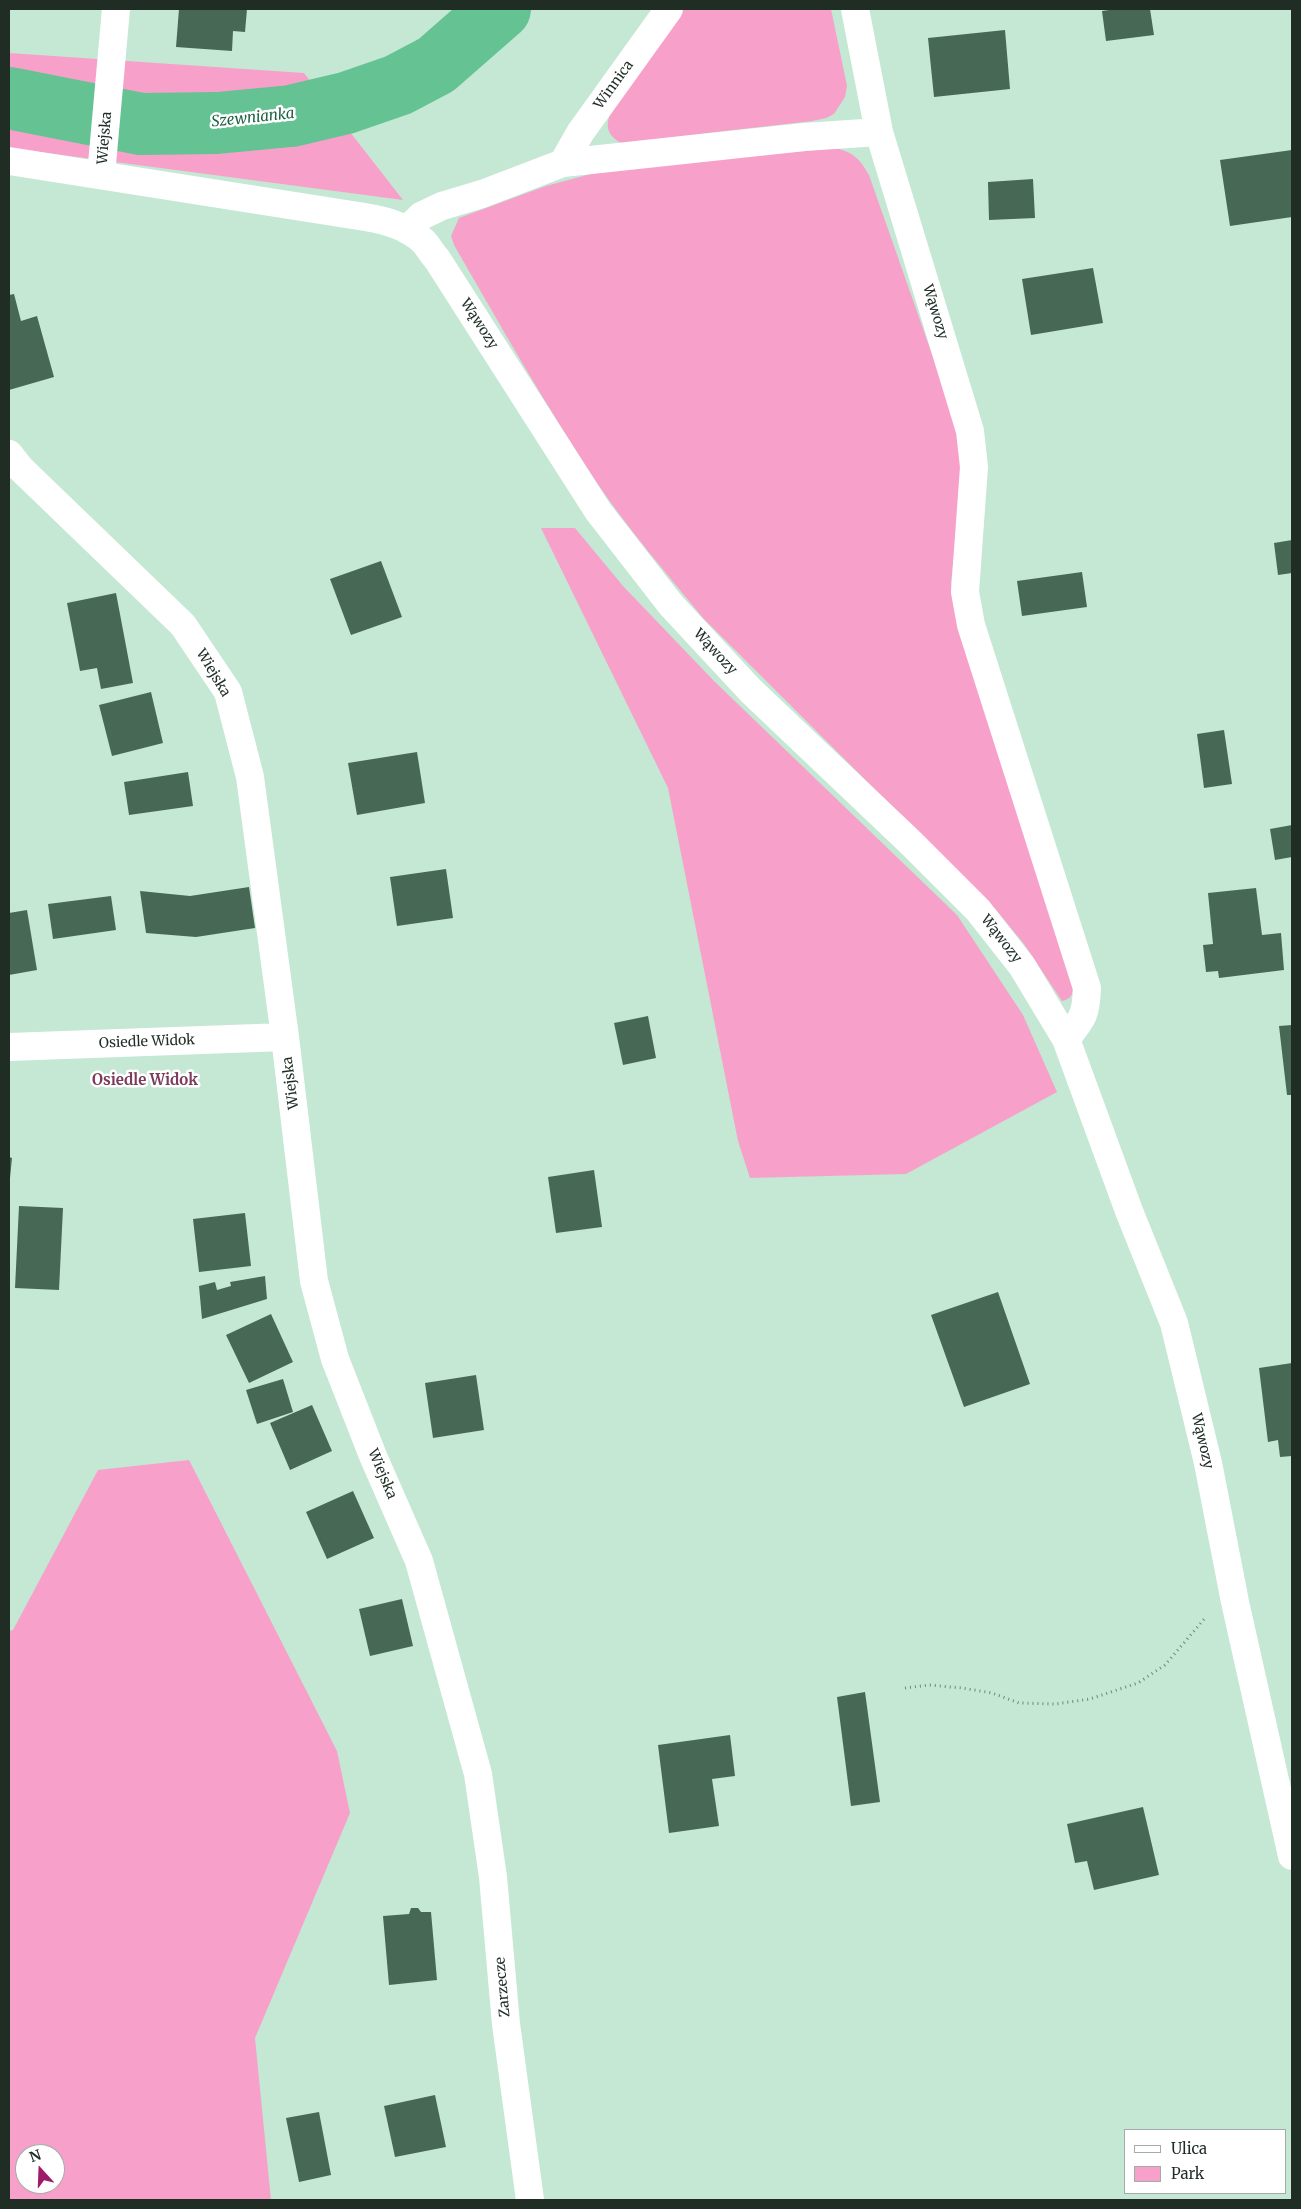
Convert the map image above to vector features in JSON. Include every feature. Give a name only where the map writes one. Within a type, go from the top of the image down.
[{"type":"street","name":"Wiejska","points":[[9,161],[101,175],[116,9]]},
{"type":"street","name":"Winnica","points":[[564,163],[580,132],[669,9]]},
{"type":"street","name":"Wąwozy","points":[[854,9],[879,132],[970,432],[974,466],[965,592],[971,626],[1087,988],[1086,1009],[1082,1020],[1066,1039]]},
{"type":"street","points":[[407,230],[421,216],[442,206],[482,194],[564,163],[804,137],[879,132]]},
{"type":"street","name":"Wąwozy","points":[[101,175],[365,217],[407,230],[422,240],[437,259],[598,511],[671,605],[751,691],[903,835],[978,910],[1022,966],[1066,1039],[1130,1212],[1174,1323],[1208,1463],[1235,1602],[1292,1856]]},
{"type":"street","name":"Wiejska","points":[[9,454],[20,468],[183,625],[228,692],[250,777],[285,1037],[314,1280],[335,1359],[373,1456],[419,1561],[478,1774]]},
{"type":"street","name":"Osiedle Widok","points":[[9,1047],[285,1037]]},
{"type":"street","name":"Zarzecze","points":[[478,1774],[493,1877],[506,2024],[530,2200]]},
{"type":"path","points":[[905,1688],[928,1685],[962,1688],[992,1693],[1019,1703],[1056,1704],[1090,1699],[1138,1683],[1165,1665],[1205,1617],[1235,1602]]},
{"type":"green space","points":[[683,9],[831,9],[847,86],[845,97],[834,114],[812,121],[621,143],[613,137],[609,130],[608,122],[611,112]]},
{"type":"green space","points":[[9,53],[304,73],[403,200],[9,148]]},
{"type":"green space","points":[[836,148],[856,157],[869,175],[948,400],[964,461],[951,583],[956,613],[1073,986],[1071,996],[1062,1001],[1024,944],[996,910],[703,618],[649,552],[597,483],[560,425],[454,245],[451,236],[459,218],[546,186],[602,171]]},
{"type":"green space","points":[[541,528],[575,528],[623,586],[714,681],[957,915],[1023,1015],[1057,1092],[906,1174],[750,1178],[738,1141],[668,788]]},
{"type":"green space","points":[[189,1460],[337,1751],[350,1813],[255,2038],[271,2200],[9,2200],[9,1631],[13,1630],[98,1470]]},
{"type":"building","points":[[179,9],[247,9],[245,32],[233,31],[232,51],[176,47]]},
{"type":"building","points":[[1150,9],[1154,35],[1106,41],[1102,11]]},
{"type":"building","points":[[1005,30],[1010,89],[934,97],[928,38]]},
{"type":"building","points":[[1292,150],[1292,217],[1230,226],[1220,160]]},
{"type":"building","points":[[1033,179],[1035,218],[989,220],[988,182]]},
{"type":"building","points":[[1093,268],[1103,323],[1031,335],[1022,279]]},
{"type":"building","points":[[14,294],[21,321],[37,316],[54,377],[9,390],[9,295]]},
{"type":"building","points":[[1292,540],[1292,573],[1278,575],[1274,543]]},
{"type":"building","points":[[381,561],[402,617],[351,635],[330,579]]},
{"type":"building","points":[[1082,572],[1087,607],[1022,616],[1017,581]]},
{"type":"building","points":[[116,593],[133,683],[101,689],[97,668],[80,671],[67,603]]},
{"type":"building","points":[[151,692],[163,743],[112,756],[99,705]]},
{"type":"building","points":[[1224,730],[1232,784],[1204,788],[1197,734]]},
{"type":"building","points":[[417,752],[425,803],[357,815],[348,763]]},
{"type":"building","points":[[188,772],[193,806],[129,815],[124,782]]},
{"type":"building","points":[[1292,825],[1292,857],[1275,860],[1270,829]]},
{"type":"building","points":[[446,869],[453,918],[397,926],[390,877]]},
{"type":"building","points":[[249,887],[255,928],[196,937],[146,933],[140,891],[190,896]]},
{"type":"building","points":[[1256,888],[1262,935],[1281,933],[1284,970],[1219,978],[1218,971],[1206,972],[1203,945],[1213,944],[1208,893]]},
{"type":"building","points":[[111,896],[116,930],[53,939],[48,904]]},
{"type":"building","points":[[27,910],[37,970],[9,975],[9,913]]},
{"type":"building","points":[[648,1016],[656,1058],[623,1065],[614,1023]]},
{"type":"building","points":[[1292,1025],[1292,1095],[1287,1095],[1279,1026]]},
{"type":"building","points":[[9,1157],[12,1158],[10,1178],[9,1178]]},
{"type":"building","points":[[594,1170],[602,1227],[556,1233],[548,1177]]},
{"type":"building","points":[[19,1206],[63,1208],[59,1290],[15,1288]]},
{"type":"building","points":[[245,1213],[251,1266],[199,1272],[193,1219]]},
{"type":"building","points":[[265,1276],[267,1299],[202,1319],[199,1286],[215,1282],[217,1290],[231,1286],[230,1282]]},
{"type":"building","points":[[998,1292],[1030,1384],[964,1407],[931,1315]]},
{"type":"building","points":[[271,1314],[293,1362],[249,1383],[226,1335]]},
{"type":"building","points":[[1292,1363],[1292,1456],[1280,1457],[1278,1440],[1268,1442],[1259,1368]]},
{"type":"building","points":[[476,1375],[484,1430],[433,1438],[425,1383]]},
{"type":"building","points":[[283,1379],[293,1412],[257,1424],[246,1390]]},
{"type":"building","points":[[312,1405],[332,1451],[290,1470],[270,1423]]},
{"type":"building","points":[[353,1491],[374,1538],[327,1559],[306,1512]]},
{"type":"building","points":[[402,1599],[413,1646],[370,1656],[359,1609]]},
{"type":"building","points":[[865,1692],[880,1802],[851,1806],[837,1697]]},
{"type":"building","points":[[730,1735],[735,1776],[712,1779],[719,1826],[669,1833],[658,1745]]},
{"type":"building","points":[[1143,1807],[1159,1875],[1094,1890],[1087,1861],[1075,1863],[1067,1824]]},
{"type":"building","points":[[411,1908],[418,1908],[421,1912],[431,1912],[437,1980],[389,1985],[383,1916],[409,1914]]},
{"type":"building","points":[[435,2095],[446,2147],[395,2157],[384,2106]]},
{"type":"building","points":[[319,2112],[331,2175],[299,2182],[286,2118]]},
{"type":"waterway","name":"Szewnianka","points":[[9,98],[141,124],[217,123],[291,116],[346,103],[398,85],[436,65],[500,9]]},
{"type":"district","name":"Osiedle Widok","points":[[145,1081]]}]
